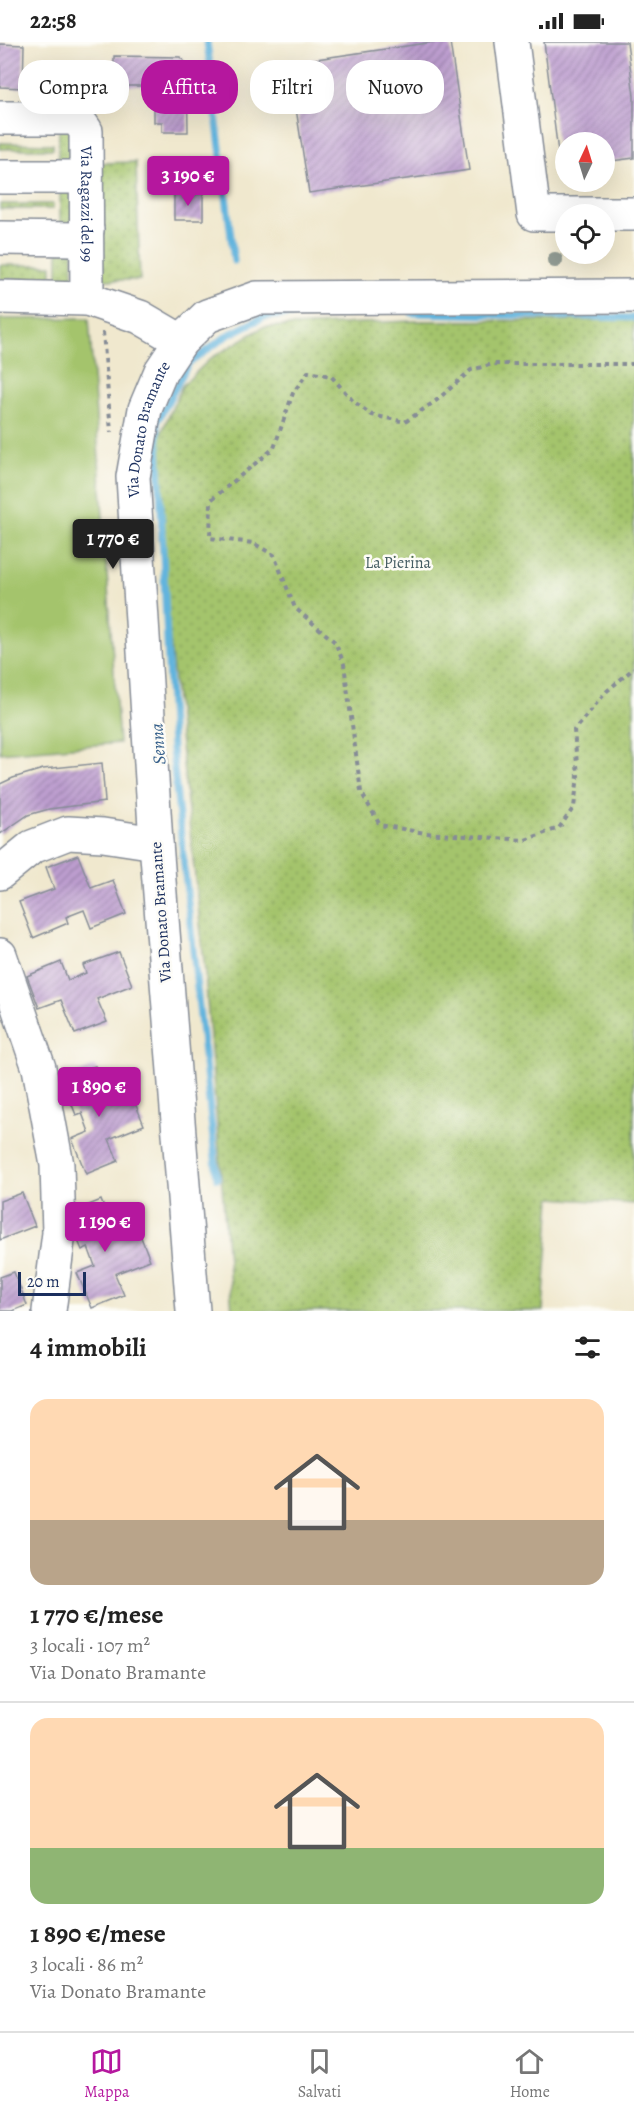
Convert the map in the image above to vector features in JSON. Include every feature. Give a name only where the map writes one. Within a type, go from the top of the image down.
[{"type":"street","points":[[512,42],[534,214],[634,214]]},
{"type":"street","name":"Via Ragazzi del 99","points":[[0,118],[77,118],[86,131],[87,299]]},
{"type":"street","points":[[0,177],[86,177]]},
{"type":"street","points":[[0,238],[77,239],[87,230]]},
{"type":"street","name":"Via Donato Bramante","points":[[193,1311],[156,843],[133,477],[145,409],[161,370],[181,341],[207,316],[257,297],[634,296]]},
{"type":"street","points":[[0,297],[87,299],[140,316],[181,341]]},
{"type":"street","points":[[0,873],[32,847],[68,833],[103,835],[156,843]]},
{"type":"street","points":[[0,955],[39,1068],[57,1165],[59,1233],[49,1311]]},
{"type":"path","points":[[634,364],[493,364],[471,370],[437,400],[405,422],[372,415],[353,401],[331,376],[309,372],[293,393],[274,448],[211,500],[210,538],[253,543],[274,555],[295,608],[335,642],[344,664],[361,792],[380,825],[426,832],[525,840],[560,828],[574,807],[578,776],[574,730],[607,691],[634,668]]},
{"type":"green space","points":[[59,129],[73,129],[75,166],[58,165]]},
{"type":"green space","points":[[0,143],[53,144],[53,149],[0,149]]},
{"type":"green space","points":[[136,162],[140,280],[99,280],[98,163]]},
{"type":"green space","points":[[60,190],[74,190],[76,227],[60,226]]},
{"type":"green space","points":[[0,204],[53,204],[53,209],[0,209]]},
{"type":"green space","points":[[73,251],[73,282],[60,281],[58,279],[58,252]]},
{"type":"green space","points":[[0,265],[52,265],[52,279],[0,279]]},
{"type":"green space","points":[[89,318],[119,743],[0,753],[0,319]]},
{"type":"green space","name":"La Pierina","points":[[634,320],[634,1204],[551,1198],[543,1311],[232,1311],[204,962],[159,539],[159,438],[182,386],[211,358],[263,327],[413,321]]},
{"type":"building","points":[[434,42],[450,42],[469,170],[309,193],[297,114],[334,114],[334,60],[310,60]]},
{"type":"building","points":[[544,42],[627,42],[634,96],[634,158],[615,161],[615,132],[555,132]]},
{"type":"building","points":[[0,44],[24,45],[24,60],[18,60],[18,88],[0,87]]},
{"type":"building","points":[[114,56],[180,57],[183,60],[141,60],[141,86],[129,86],[129,60],[114,60]]},
{"type":"building","points":[[154,114],[188,114],[188,132],[162,132],[162,122],[154,122]]},
{"type":"building","points":[[174,193],[203,194],[203,220],[174,220]]},
{"type":"building","points":[[102,763],[105,802],[49,809],[28,815],[0,834],[0,784],[43,769]]},
{"type":"building","points":[[78,855],[91,888],[113,880],[126,914],[91,928],[84,910],[66,917],[68,923],[33,938],[19,902],[54,889],[46,867]]},
{"type":"building","points":[[119,952],[132,985],[97,999],[107,1022],[75,1034],[61,1000],[39,1008],[27,976],[61,962],[68,980],[86,973],[83,965]]},
{"type":"building","points":[[95,1066],[109,1102],[131,1093],[144,1125],[109,1139],[118,1161],[86,1174],[72,1139],[89,1132],[82,1113],[76,1115],[62,1079]]},
{"type":"building","points":[[22,1193],[35,1226],[0,1240],[0,1201]]},
{"type":"building","points":[[101,1200],[115,1236],[137,1227],[150,1260],[115,1274],[124,1295],[92,1308],[77,1273],[95,1266],[88,1247],[82,1250],[67,1214]]},
{"type":"building","points":[[14,1272],[27,1305],[13,1311],[0,1311],[0,1277]]},
{"type":"waterway","name":"Senna","points":[[207,42],[234,261]]},
{"type":"waterway","points":[[412,313],[634,318]]},
{"type":"waterway","name":"Senna","points":[[217,1178],[172,749],[157,422],[188,364],[228,335],[264,317],[299,314]]}]
